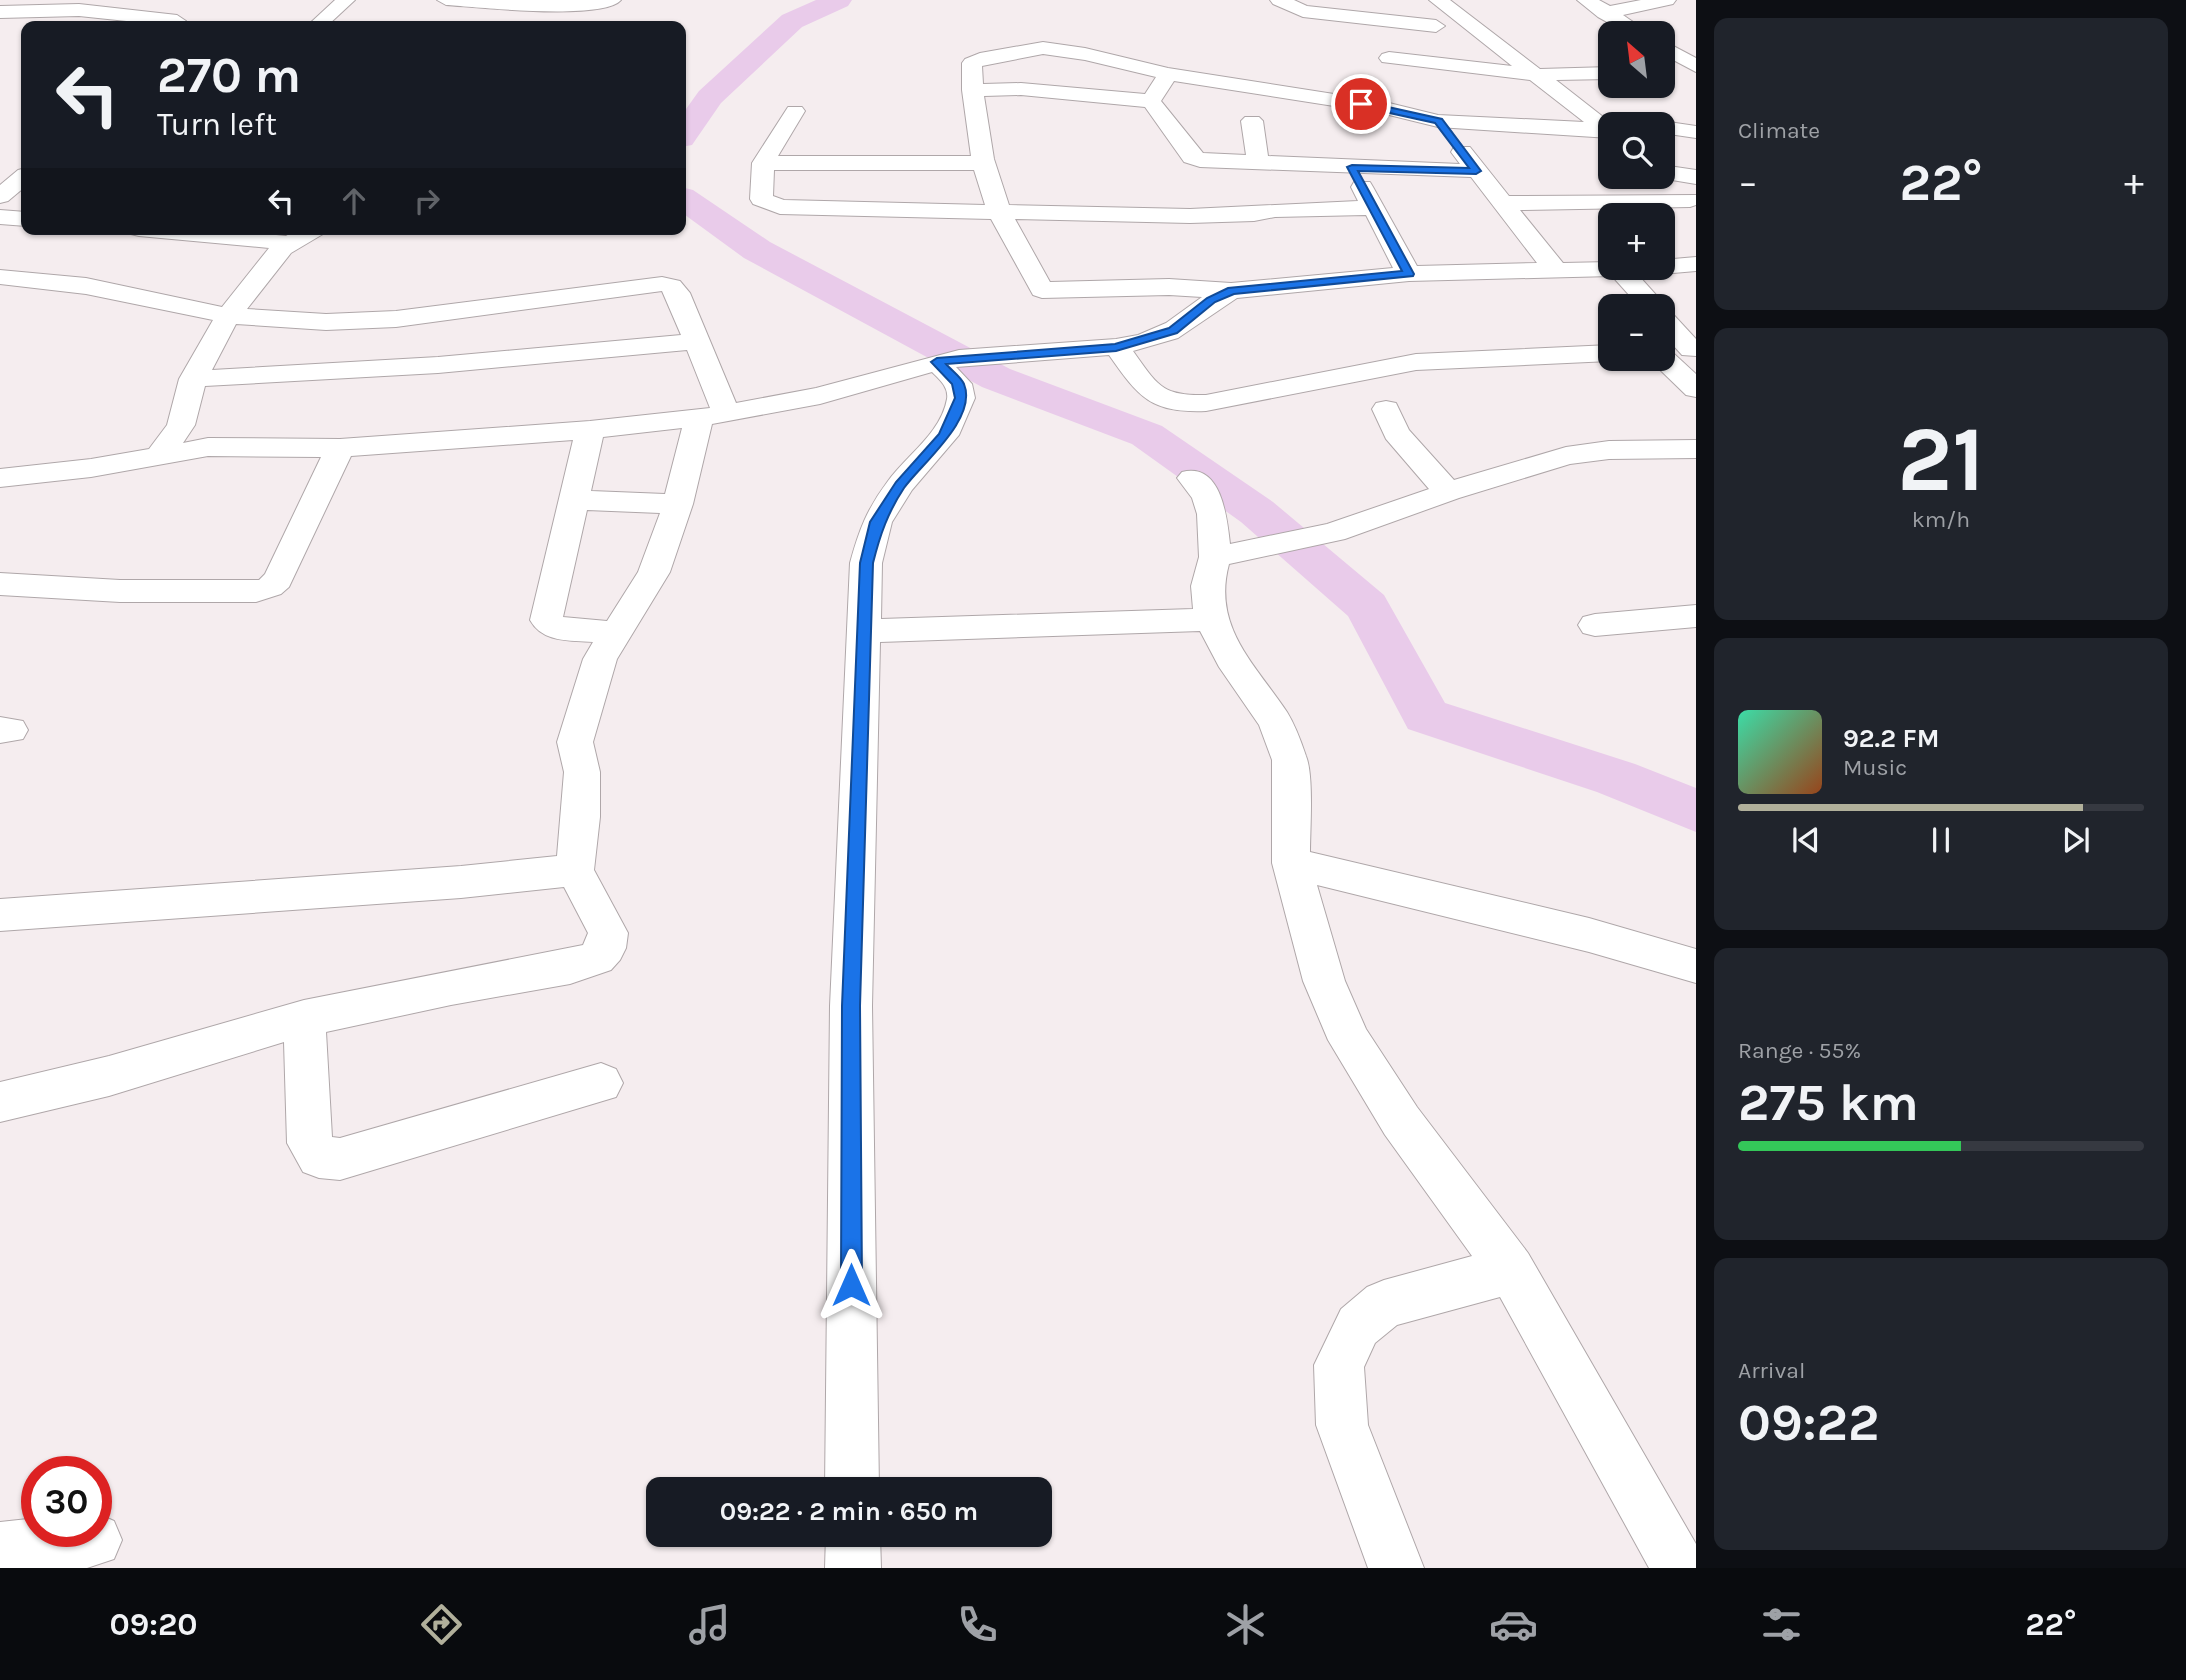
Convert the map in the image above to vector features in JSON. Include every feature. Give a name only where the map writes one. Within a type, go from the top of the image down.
[{"type":"street","points":[[322,21],[346,0]]},
{"type":"street","points":[[446,0],[565,7],[612,0]]},
{"type":"street","points":[[1279,0],[1304,12],[1436,26]]},
{"type":"street","points":[[1438,0],[1598,123]]},
{"type":"street","points":[[1586,0],[1619,21]]},
{"type":"street","points":[[1605,13],[1667,0]]},
{"type":"street","points":[[457,18],[471,2]]},
{"type":"street","points":[[178,21],[190,7]]},
{"type":"street","points":[[0,12],[79,10],[155,21]]},
{"type":"street","points":[[1385,94],[1384,66],[1389,58],[1455,13]]},
{"type":"street","points":[[1598,128],[1438,121],[1385,94],[1168,74],[1085,54],[1043,48],[987,57],[972,63],[972,90],[984,163],[1000,212],[1042,290],[1169,287],[1231,291],[1409,274],[1598,271]]},
{"type":"street","points":[[1675,56],[1691,69]]},
{"type":"street","points":[[1389,58],[1536,75],[1598,73]]},
{"type":"street","points":[[1150,101],[1168,74]]},
{"type":"street","points":[[972,90],[1021,89],[1150,101],[1192,158],[1258,164],[1476,171]]},
{"type":"street","points":[[795,111],[763,163],[761,199],[780,207],[1189,216],[1254,214],[1275,210],[1373,208]]},
{"type":"street","points":[[1252,121],[1258,164]]},
{"type":"street","points":[[1438,121],[1557,272]]},
{"type":"street","points":[[1675,129],[1696,132]]},
{"type":"street","points":[[763,163],[984,163]]},
{"type":"street","points":[[1352,167],[1409,274]]},
{"type":"street","points":[[1675,175],[1696,177]]},
{"type":"street","points":[[0,196],[21,179]]},
{"type":"street","points":[[1675,186],[1693,202]]},
{"type":"street","points":[[1503,203],[1693,202]]},
{"type":"street","points":[[0,217],[21,219]]},
{"type":"street","points":[[203,235],[288,243]]},
{"type":"street","points":[[161,453],[181,425],[193,379],[228,316],[288,243],[304,235]]},
{"type":"street","points":[[1675,266],[1696,264]]},
{"type":"street","points":[[0,277],[86,286],[228,316],[326,323],[396,319],[662,284],[671,286],[677,293],[698,341],[713,416],[654,572],[600,659],[575,742],[582,772],[581,817],[575,870],[608,933],[606,948],[597,958],[570,967],[451,987],[303,1017],[109,1076],[0,1102]]},
{"type":"street","points":[[1629,280],[1642,294]]},
{"type":"street","points":[[0,478],[91,468],[161,453],[208,447],[340,448],[590,430],[713,416],[820,396],[937,362],[1116,347],[1173,330],[1211,300],[1231,291]]},
{"type":"street","points":[[1675,330],[1694,349]]},
{"type":"street","points":[[193,379],[438,365],[698,341]]},
{"type":"street","points":[[1116,347],[1156,395],[1170,402],[1186,404],[1206,403],[1416,362],[1598,354]]},
{"type":"street","points":[[1675,350],[1694,349]]},
{"type":"street","points":[[852,1477],[851,1006],[866,563],[877,522],[900,485],[945,435],[961,398],[958,384],[937,362]]},
{"type":"street","points":[[1675,369],[1696,389]]},
{"type":"street","points":[[1386,410],[1396,433],[1448,492]]},
{"type":"street","points":[[181,425],[208,447]]},
{"type":"street","points":[[590,430],[546,620],[557,628],[615,634]]},
{"type":"street","points":[[0,584],[120,591],[256,591],[270,587],[278,580],[340,448]]},
{"type":"street","points":[[1215,557],[1334,532],[1448,492],[1566,456],[1609,450],[1696,449]]},
{"type":"street","points":[[1192,478],[1207,496],[1212,514],[1215,557],[1208,586],[1211,620],[1231,659],[1275,722],[1290,760],[1291,863],[1324,981],[1349,1040],[1401,1121],[1511,1270],[1679,1568]]},
{"type":"street","points":[[575,500],[678,504]]},
{"type":"street","points":[[1595,625],[1696,616]]},
{"type":"street","points":[[864,631],[1211,620]]},
{"type":"street","points":[[1291,863],[1589,935],[1696,966]]},
{"type":"street","points":[[0,915],[461,882],[575,870]]},
{"type":"street","points":[[303,1017],[310,1143],[318,1157],[340,1158],[601,1083]]},
{"type":"street","points":[[1396,1568],[1342,1425],[1339,1364],[1358,1326],[1384,1304],[1511,1270]]},
{"type":"street","points":[[0,1549],[21,1547]]},
{"type":"street","points":[[853,1547],[853,1568]]},
{"type":"waterway","points":[[686,131],[710,97],[792,21],[838,0]]},
{"type":"waterway","points":[[686,200],[757,250],[996,378],[1147,435],[1257,512],[1367,606],[1426,716],[1616,778],[1696,811]]},
{"type":"route","points":[[851,1285],[851,1006],[866,563],[877,522],[900,485],[945,435],[961,398],[958,384],[937,362],[959,358],[1116,347],[1173,330],[1211,300],[1231,291],[1409,274],[1352,167],[1476,171],[1438,121],[1361,104]]}]
